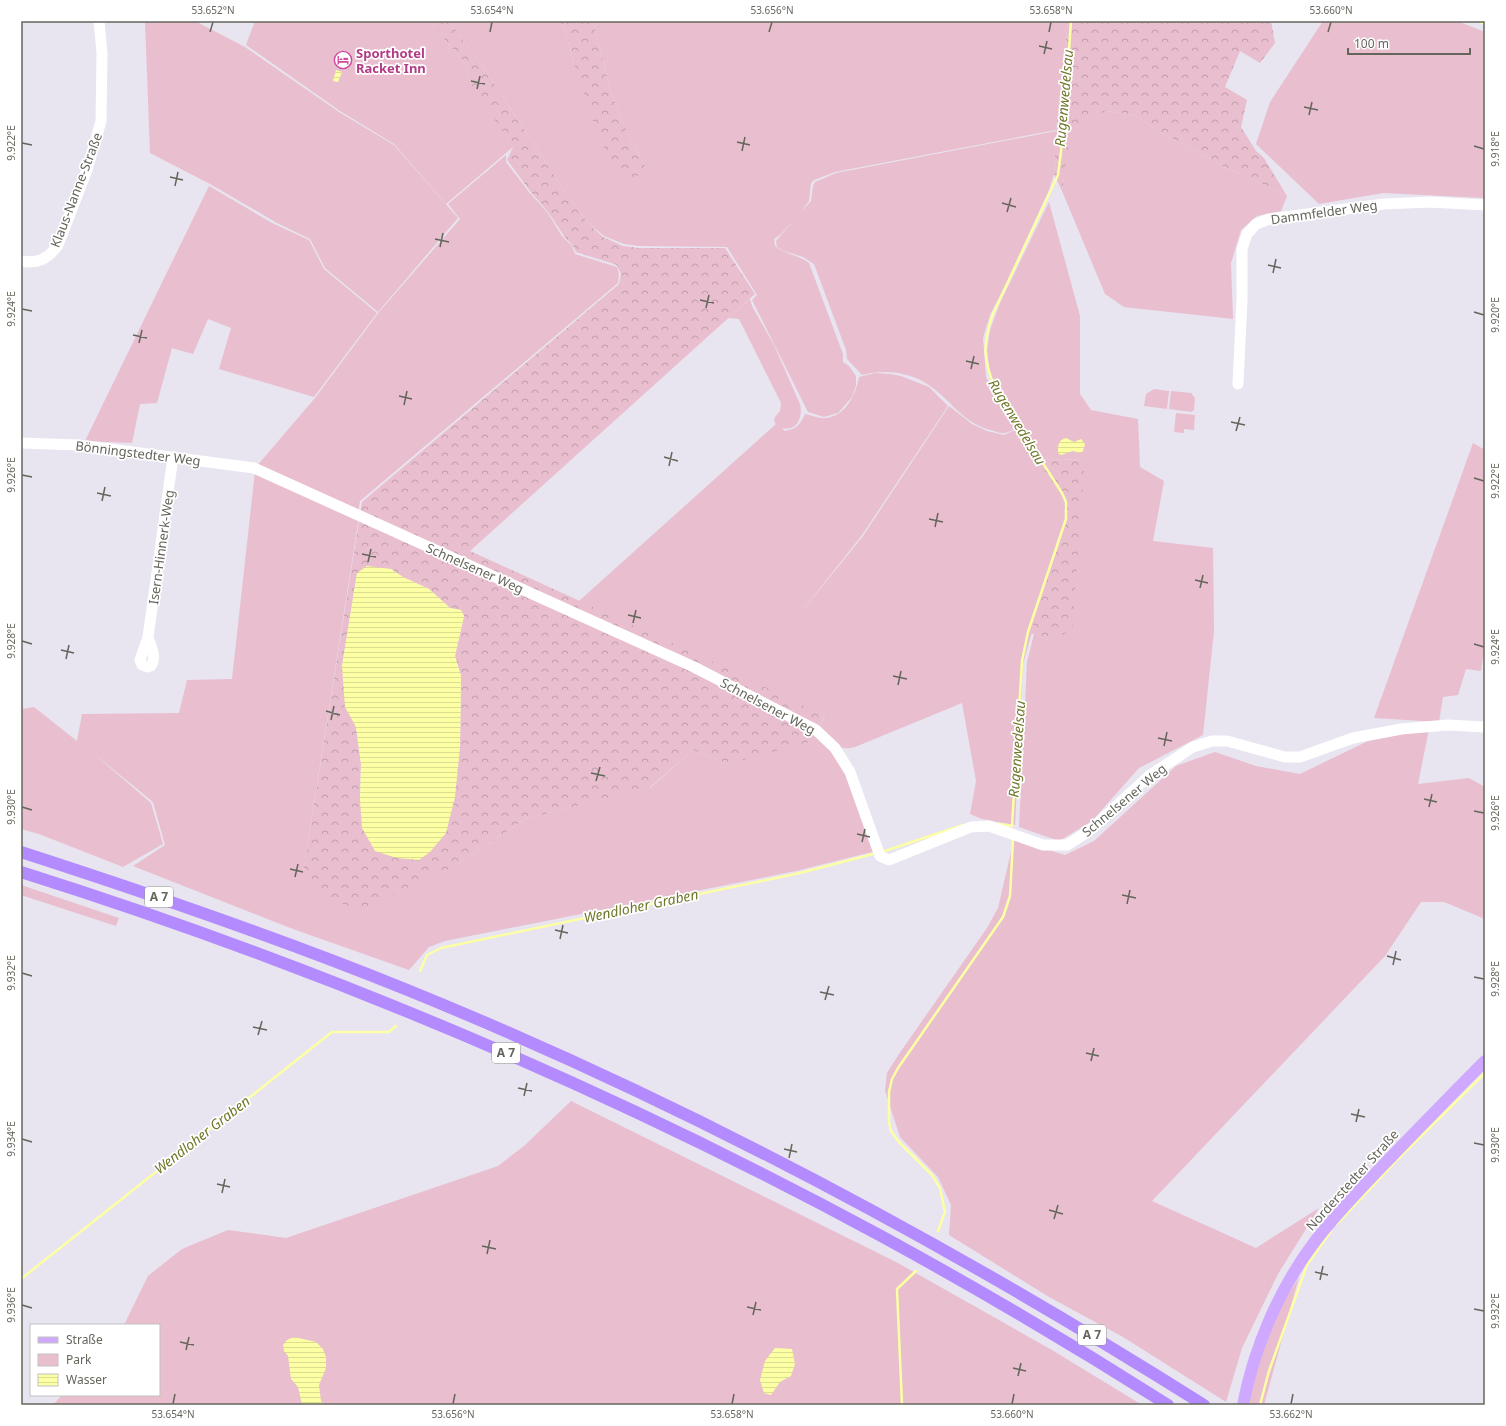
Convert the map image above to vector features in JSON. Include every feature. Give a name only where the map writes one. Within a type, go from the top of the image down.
[{"type":"highway","name":"A 7","points":[[21,852],[167,900],[295,946],[407,990],[555,1054],[806,1174],[918,1234],[1057,1314],[1204,1405]]},
{"type":"highway","name":"A 7","points":[[21,872],[154,916],[252,951],[396,1007],[482,1043],[624,1107],[711,1149],[882,1237],[1013,1310],[1168,1405]]},
{"type":"main road","name":"Norderstedter Straße","points":[[1244,1400],[1262,1341],[1275,1308],[1289,1282],[1315,1241],[1363,1186],[1485,1061]]},
{"type":"street","name":"Klaus-Nanne-Straße","points":[[21,261],[32,263],[44,259],[53,252],[58,245],[95,146],[101,121],[102,53],[99,21]]},
{"type":"street","name":"Dammfelder Weg","points":[[1238,384],[1242,300],[1242,249],[1246,234],[1256,224],[1269,219],[1384,204],[1429,202],[1485,205]]},
{"type":"street","name":"Bönningstedter Weg","points":[[21,443],[79,445],[254,468]]},
{"type":"street","name":"Isern-Hinnerk-Weg","points":[[148,637],[173,457]]},
{"type":"street","name":"Schnelsener Weg","points":[[254,468],[694,667],[816,730],[835,748],[850,772],[880,856],[889,860],[971,827],[989,826],[1043,845],[1067,845],[1089,831],[1150,775],[1193,747],[1212,741],[1227,742],[1286,757],[1300,757],[1353,738],[1401,729],[1448,725],[1485,727]]},
{"type":"green space","points":[[145,21],[195,21],[245,47],[339,112],[394,145],[458,218],[378,312],[325,268],[310,239],[277,223],[210,184],[150,153]]},
{"type":"green space","points":[[255,21],[429,21],[466,65],[468,75],[513,147],[446,204],[394,144],[340,111],[246,45]]},
{"type":"green space","points":[[429,21],[449,21],[482,65],[564,190],[588,223],[603,237],[623,246],[639,248],[725,248],[755,294],[470,551],[707,659],[825,716],[809,742],[728,764],[693,750],[649,788],[525,819],[457,865],[359,910],[320,895],[303,873],[362,502],[619,284],[621,274],[617,265],[576,252],[548,212],[507,160],[513,147],[474,90],[466,65]],"holes":[[[391,569],[403,577],[429,589],[450,608],[461,610],[464,616],[455,656],[461,676],[460,747],[360,800],[361,764],[356,727],[342,666],[357,574]]]},
{"type":"green space","points":[[449,21],[559,21],[565,30],[574,63],[647,169],[630,139],[611,92],[593,21],[1068,21],[1056,130],[835,172],[814,180],[811,183],[809,201],[801,212],[811,201],[815,182],[836,173],[1056,131],[1054,174],[1049,190],[990,315],[983,338],[986,377],[1016,428],[1002,433],[983,428],[966,418],[938,392],[923,381],[906,375],[879,372],[862,375],[847,359],[846,350],[814,264],[803,257],[784,251],[777,247],[776,241],[795,219],[780,235],[774,239],[775,246],[783,251],[809,263],[843,354],[843,362],[849,366],[856,376],[856,386],[852,397],[838,413],[824,417],[808,412],[752,300],[757,295],[727,247],[638,246],[624,244],[604,236],[588,223],[564,190],[482,65]]},
{"type":"green space","points":[[559,21],[593,21],[611,92],[630,139],[647,169],[627,183],[614,165],[599,139],[574,63],[565,30]]},
{"type":"green space","points":[[1068,21],[1271,21],[1275,43],[1260,63],[1240,51],[1225,87],[1247,100],[1241,127],[1256,151],[1264,158],[1287,196],[1219,164],[1162,133],[1134,115],[1105,111],[1070,138],[1062,191],[1054,174],[1056,130]]},
{"type":"green space","points":[[1323,21],[1457,21],[1485,32],[1485,198],[1383,193],[1319,204],[1256,144],[1270,102]]},
{"type":"green space","points":[[1105,111],[1134,115],[1162,133],[1219,164],[1287,196],[1281,211],[1257,216],[1241,230],[1231,263],[1233,319],[1124,307],[1105,294],[1062,191],[1069,138]]},
{"type":"green space","points":[[506,155],[506,162],[529,192],[547,212],[562,236],[572,246],[575,254],[617,267],[619,274],[618,283],[360,501],[358,514],[256,467],[315,398],[379,312],[460,219],[448,204]]},
{"type":"green space","points":[[209,186],[272,223],[309,240],[324,269],[377,313],[314,397],[219,369],[231,328],[208,319],[193,354],[172,348],[157,403],[140,404],[132,443],[85,441]]},
{"type":"green space","points":[[1049,202],[1080,316],[1080,394],[1091,410],[1138,419],[1140,467],[1164,481],[1153,541],[1213,548],[1214,631],[1203,735],[1139,768],[1092,821],[1059,841],[1019,827],[1027,662],[1034,634],[1048,640],[1084,459],[1042,460],[990,374],[987,350],[990,330],[1000,303]]},
{"type":"green space","points":[[750,299],[752,306],[774,345],[800,404],[801,413],[798,422],[792,428],[782,428],[785,431],[798,426],[805,414],[824,418],[839,413],[853,397],[859,377],[875,373],[901,376],[929,387],[948,406],[862,535],[794,621],[863,536],[949,406],[972,424],[987,431],[1004,435],[1017,429],[1061,494],[1065,514],[1023,664],[1015,825],[982,819],[970,814],[976,781],[962,703],[855,747],[838,747],[817,728],[825,717],[579,601],[776,424],[774,421],[775,417],[780,411],[781,403],[739,319],[728,318]]},
{"type":"green space","points":[[1154,389],[1169,391],[1167,409],[1144,406],[1146,394]]},
{"type":"green space","points":[[1171,391],[1191,393],[1195,398],[1194,410],[1191,412],[1169,409]]},
{"type":"green space","points":[[1176,413],[1195,415],[1194,430],[1184,429],[1184,433],[1174,432]]},
{"type":"green space","points":[[1473,443],[1485,450],[1485,644],[1481,671],[1466,669],[1458,695],[1443,697],[1439,722],[1374,718]]},
{"type":"green space","points":[[1085,459],[1072,631],[1048,640],[1031,633],[1065,514],[1061,494],[1038,462],[1042,460]]},
{"type":"green space","points":[[255,471],[359,517],[303,873],[457,865],[525,819],[651,787],[693,750],[728,764],[815,733],[834,749],[849,773],[876,851],[796,871],[445,941],[429,947],[409,970],[293,929],[133,866],[165,845],[153,802],[92,752],[151,803],[163,844],[123,867],[39,834],[21,829],[21,709],[34,707],[77,741],[82,714],[179,713],[187,680],[232,679]]},
{"type":"green space","points":[[1429,729],[1418,784],[1469,778],[1485,787],[1485,919],[1444,902],[1421,902],[1385,956],[1152,1201],[1256,1248],[1319,1208],[1278,1274],[1242,1348],[1226,1402],[1123,1337],[1049,1297],[949,1235],[951,1205],[938,1177],[900,1137],[885,1091],[887,1073],[987,928],[998,908],[1014,839],[1065,855],[1094,841],[1176,766],[1215,752],[1256,766],[1300,774],[1368,741]]},
{"type":"green space","points":[[21,885],[119,918],[116,926],[21,895]]},
{"type":"green space","points":[[571,1101],[898,1263],[1052,1350],[1142,1405],[53,1405],[61,1396],[160,1396],[160,1324],[124,1324],[148,1276],[182,1249],[228,1230],[286,1238],[498,1166],[524,1146]]},
{"type":"green space","points":[[1299,1277],[1264,1405],[1249,1405],[1255,1368],[1278,1311]]},
{"type":"water","points":[[336,70],[342,72],[338,82],[333,81]]},
{"type":"water","points":[[1066,438],[1074,442],[1081,439],[1085,444],[1083,451],[1080,453],[1073,451],[1061,455],[1058,453],[1059,443],[1061,440]]},
{"type":"water","points":[[367,566],[391,569],[403,577],[429,589],[450,608],[461,610],[464,616],[455,656],[461,676],[460,747],[455,797],[446,833],[430,852],[419,860],[397,858],[375,851],[362,828],[360,800],[361,764],[356,727],[345,707],[342,666],[357,573]]},
{"type":"water","points":[[294,1337],[316,1342],[323,1349],[326,1357],[326,1368],[319,1385],[321,1401],[324,1405],[302,1405],[298,1387],[291,1379],[288,1356],[284,1351],[283,1345],[287,1340]]},
{"type":"water","points":[[775,1348],[792,1349],[795,1364],[791,1376],[780,1382],[771,1395],[764,1393],[760,1380],[765,1361]]},
{"type":"waterway","name":"Rugenwedelsau","points":[[999,824],[1012,826],[1022,661],[1028,632],[1066,519],[1066,502],[1062,493],[995,388],[986,361],[986,344],[992,316],[1058,175],[1063,136],[1071,21]]},
{"type":"waterway","points":[[1478,21],[1485,24]]},
{"type":"waterway","name":"Wendloher Graben","points":[[885,851],[963,825]]},
{"type":"waterway","name":"Rugenwedelsau","points":[[938,1231],[945,1212],[940,1188],[932,1175],[899,1142],[891,1131],[889,1122],[889,1092],[892,1079],[898,1068],[1003,917],[1010,896],[1013,840]]},
{"type":"waterway","name":"Wendloher Graben","points":[[420,971],[427,955],[441,948],[800,873],[873,854]]},
{"type":"waterway","name":"Wendloher Graben","points":[[21,1279],[332,1032],[389,1032],[396,1026]]},
{"type":"waterway","points":[[1337,1224],[1398,1159],[1485,1073]]},
{"type":"waterway","points":[[1260,1405],[1269,1371],[1307,1265],[1331,1231]]},
{"type":"waterway","name":"Rugenwedelsau","points":[[902,1405],[897,1289],[916,1271]]},
{"type":"place","name":"Sporthotel Racket Inn","points":[[343,60]]}]
